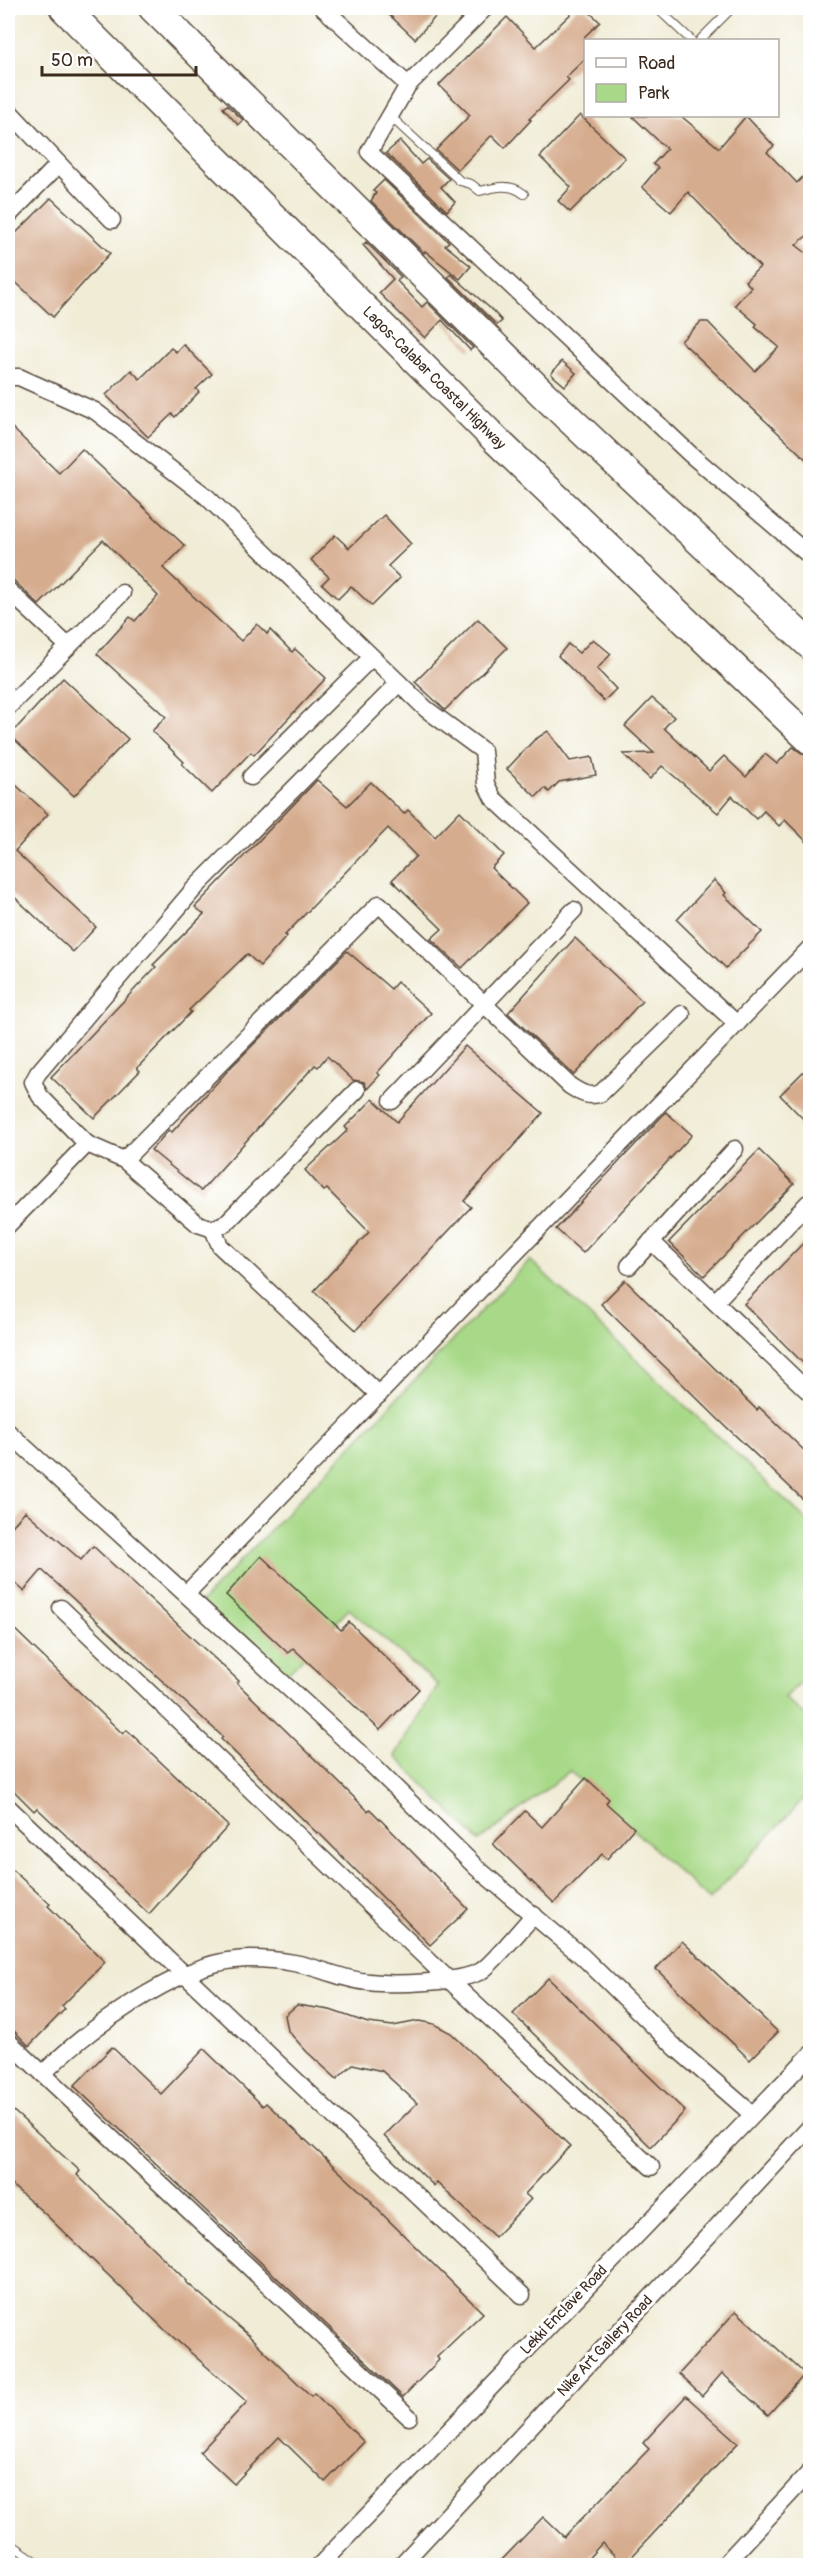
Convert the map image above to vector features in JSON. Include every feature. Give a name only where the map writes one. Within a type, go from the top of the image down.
[{"type":"highway","name":"Lagos-Calabar Coastal Highway","points":[[64,8],[496,441],[810,740]]},
{"type":"highway","points":[[153,8],[543,394],[810,645]]},
{"type":"street","points":[[323,8],[408,86]]},
{"type":"street","points":[[485,8],[408,86],[369,152],[690,454],[810,556]]},
{"type":"street","points":[[8,110],[112,220]]},
{"type":"street","points":[[8,216],[59,164]]},
{"type":"street","points":[[8,376],[19,377],[95,411],[207,497],[426,709],[483,751],[486,784],[493,798],[737,1024]]},
{"type":"street","points":[[8,590],[68,646]]},
{"type":"street","points":[[8,707],[122,593]]},
{"type":"street","points":[[251,777],[372,657]]},
{"type":"street","points":[[357,1090],[225,1223],[213,1229],[198,1224],[124,1160],[87,1144],[39,1096],[33,1082],[38,1073],[194,889],[399,683]]},
{"type":"street","points":[[124,1160],[379,904],[570,1086],[584,1095],[594,1096],[602,1093],[682,1014]]},
{"type":"street","points":[[392,1101],[574,910]]},
{"type":"street","points":[[186,1594],[810,948]]},
{"type":"street","points":[[8,1225],[87,1144]]},
{"type":"street","points":[[629,1266],[735,1149]]},
{"type":"street","points":[[715,1302],[808,1203]]},
{"type":"street","points":[[213,1229],[220,1246],[379,1395]]},
{"type":"street","points":[[651,1241],[810,1393]]},
{"type":"street","points":[[8,1432],[363,1756],[477,1868],[583,1957],[676,2048],[752,2114]]},
{"type":"street","points":[[61,1608],[449,1980],[651,2167]]},
{"type":"street","points":[[8,1807],[522,2295]]},
{"type":"street","points":[[42,2074],[64,2051],[113,2016],[162,1985],[210,1965],[236,1960],[294,1963],[368,1982],[449,1980],[482,1971],[534,1915]]},
{"type":"street","points":[[8,2041],[409,2416]]},
{"type":"street","name":"Lekki Enclave Road","points":[[319,2565],[810,2055]]},
{"type":"street","name":"Nike Art Gallery Road","points":[[400,2565],[810,2127]]},
{"type":"street","points":[[723,2565],[810,2472]]},
{"type":"lane","points":[[657,8],[690,39]]},
{"type":"lane","points":[[701,39],[732,8]]},
{"type":"lane","points":[[390,116],[460,181],[471,184],[480,191],[494,187],[510,187],[517,188],[524,194]]},
{"type":"lane","points":[[8,2542],[43,2565]]},
{"type":"green space","points":[[530,1260],[810,1523],[810,1671],[785,1698],[810,1720],[810,1792],[709,1900],[570,1771],[479,1841],[395,1756],[438,1685],[349,1609],[286,1675],[199,1604]]},
{"type":"building","points":[[382,8],[427,8],[436,16],[415,39]]},
{"type":"building","points":[[577,8],[585,8],[600,22],[585,36],[584,60],[566,77],[569,80],[529,119],[531,120],[505,148],[492,135],[458,170],[436,150],[470,115],[439,85],[507,17],[536,47]]},
{"type":"building","points":[[227,105],[243,120],[238,125],[223,108]]},
{"type":"building","points":[[580,115],[625,158],[570,212],[558,201],[571,187],[540,157]]},
{"type":"building","points":[[633,117],[682,117],[719,148],[747,117],[774,146],[767,152],[797,183],[810,169],[810,233],[796,245],[810,256],[810,463],[681,341],[701,322],[708,322],[755,371],[779,347],[755,327],[757,324],[735,305],[751,287],[745,281],[760,267],[688,192],[671,212],[642,187],[658,168],[653,164],[667,149]]},
{"type":"building","points":[[400,141],[421,164],[427,159],[449,179],[441,187],[455,202],[447,211],[386,153]]},
{"type":"building","points":[[384,180],[449,242],[445,245],[471,266],[460,279],[425,251],[424,253],[371,201],[376,193],[373,191]]},
{"type":"building","points":[[51,198],[110,253],[53,317],[8,275],[8,241]]},
{"type":"building","points":[[366,242],[401,277],[397,281],[422,307],[427,302],[473,348],[470,350],[442,320],[425,338],[379,293],[393,279],[363,245]]},
{"type":"building","points":[[451,274],[502,321],[497,325],[448,277]]},
{"type":"building","points":[[183,344],[212,374],[196,389],[199,392],[175,417],[172,414],[148,437],[106,395],[131,370],[140,379],[171,348],[176,352]]},
{"type":"building","points":[[562,361],[576,373],[565,386],[551,374]]},
{"type":"building","points":[[8,424],[59,473],[82,449],[185,546],[163,568],[241,641],[257,624],[267,634],[270,630],[292,652],[295,649],[326,678],[254,755],[251,752],[212,793],[152,731],[166,717],[97,654],[130,617],[135,621],[158,596],[103,540],[39,605],[8,575]]},
{"type":"building","points":[[384,515],[411,544],[388,566],[400,578],[372,606],[351,586],[338,599],[322,584],[329,577],[311,560],[335,535],[349,548]]},
{"type":"building","points":[[478,619],[507,648],[445,710],[415,682]]},
{"type":"building","points":[[593,639],[611,654],[597,669],[616,689],[604,701],[558,656],[568,644],[579,653]]},
{"type":"building","points":[[63,678],[128,739],[74,796],[10,735]]},
{"type":"building","points":[[652,698],[674,717],[664,728],[709,771],[724,756],[746,777],[765,754],[777,764],[793,747],[806,756],[810,756],[810,845],[785,820],[779,826],[764,811],[756,819],[732,796],[718,813],[662,766],[650,779],[623,754],[654,753],[625,726]]},
{"type":"building","points":[[548,731],[570,761],[592,757],[596,775],[559,782],[549,792],[545,788],[536,797],[507,769],[534,740]]},
{"type":"building","points":[[8,778],[48,814],[15,851],[96,927],[73,952],[8,891]]},
{"type":"building","points":[[317,780],[347,806],[371,782],[404,814],[408,810],[435,837],[460,811],[504,855],[491,868],[527,903],[462,968],[431,939],[442,929],[392,880],[416,856],[388,828],[285,935],[287,936],[260,966],[247,954],[189,1010],[191,1012],[137,1068],[140,1071],[94,1118],[51,1077],[156,967],[153,965],[204,914],[195,907]]},
{"type":"building","points":[[714,880],[726,893],[724,895],[762,932],[726,968],[677,920]]},
{"type":"building","points":[[575,938],[642,1001],[574,1075],[508,1013]]},
{"type":"building","points":[[347,951],[391,989],[397,982],[431,1013],[377,1073],[380,1075],[367,1089],[364,1082],[353,1080],[327,1056],[318,1067],[315,1065],[201,1191],[151,1150],[169,1130],[172,1132],[232,1066]]},
{"type":"building","points":[[465,1046],[543,1113],[464,1201],[471,1207],[356,1330],[314,1291],[369,1232],[327,1189],[324,1191],[305,1170],[348,1130],[345,1127],[373,1099],[397,1122]]},
{"type":"building","points":[[810,1065],[810,1126],[780,1095]]},
{"type":"building","points":[[666,1112],[692,1135],[583,1253],[556,1229]]},
{"type":"building","points":[[759,1150],[794,1184],[704,1276],[669,1242]]},
{"type":"building","points":[[810,1236],[810,1370],[744,1304]]},
{"type":"building","points":[[625,1280],[757,1410],[759,1407],[810,1456],[810,1506],[601,1304]]},
{"type":"building","points":[[25,1511],[81,1560],[93,1546],[239,1681],[237,1683],[368,1811],[370,1809],[468,1909],[430,1945],[318,1832],[221,1739],[223,1737],[42,1570],[24,1591],[8,1577],[8,1531]]},
{"type":"building","points":[[261,1556],[341,1630],[349,1622],[419,1689],[380,1730],[293,1648],[288,1653],[226,1595]]},
{"type":"building","points":[[8,1623],[123,1734],[127,1730],[228,1826],[149,1914],[37,1808],[34,1811],[8,1785]]},
{"type":"building","points":[[586,1778],[609,1799],[606,1803],[634,1828],[607,1859],[602,1854],[554,1903],[493,1844],[525,1811],[542,1827]]},
{"type":"building","points":[[8,1866],[50,1904],[48,1906],[105,1962],[62,2006],[65,2009],[29,2046],[8,2025]]},
{"type":"building","points":[[682,1941],[778,2032],[750,2060],[656,1969]]},
{"type":"building","points":[[548,1978],[685,2111],[651,2147],[513,2014]]},
{"type":"building","points":[[297,2005],[330,2010],[368,2023],[393,2026],[419,2021],[434,2024],[451,2033],[570,2146],[525,2194],[531,2199],[495,2237],[437,2183],[434,2186],[384,2136],[417,2103],[382,2071],[353,2064],[337,2079],[288,2031],[285,2015]]},
{"type":"building","points":[[112,2047],[161,2094],[204,2049],[263,2106],[266,2103],[372,2202],[483,2313],[437,2357],[439,2360],[403,2397],[74,2086]]},
{"type":"building","points":[[8,2106],[80,2171],[77,2175],[186,2282],[246,2333],[311,2396],[314,2393],[364,2442],[325,2482],[279,2437],[234,2484],[200,2452],[247,2402],[165,2330],[43,2212],[8,2182]]},
{"type":"building","points":[[736,2311],[805,2374],[768,2415],[722,2373],[702,2396],[679,2374]]},
{"type":"building","points":[[686,2396],[738,2443],[624,2565],[602,2543],[582,2565],[497,2565],[543,2517],[564,2537],[649,2449],[643,2443]]}]
